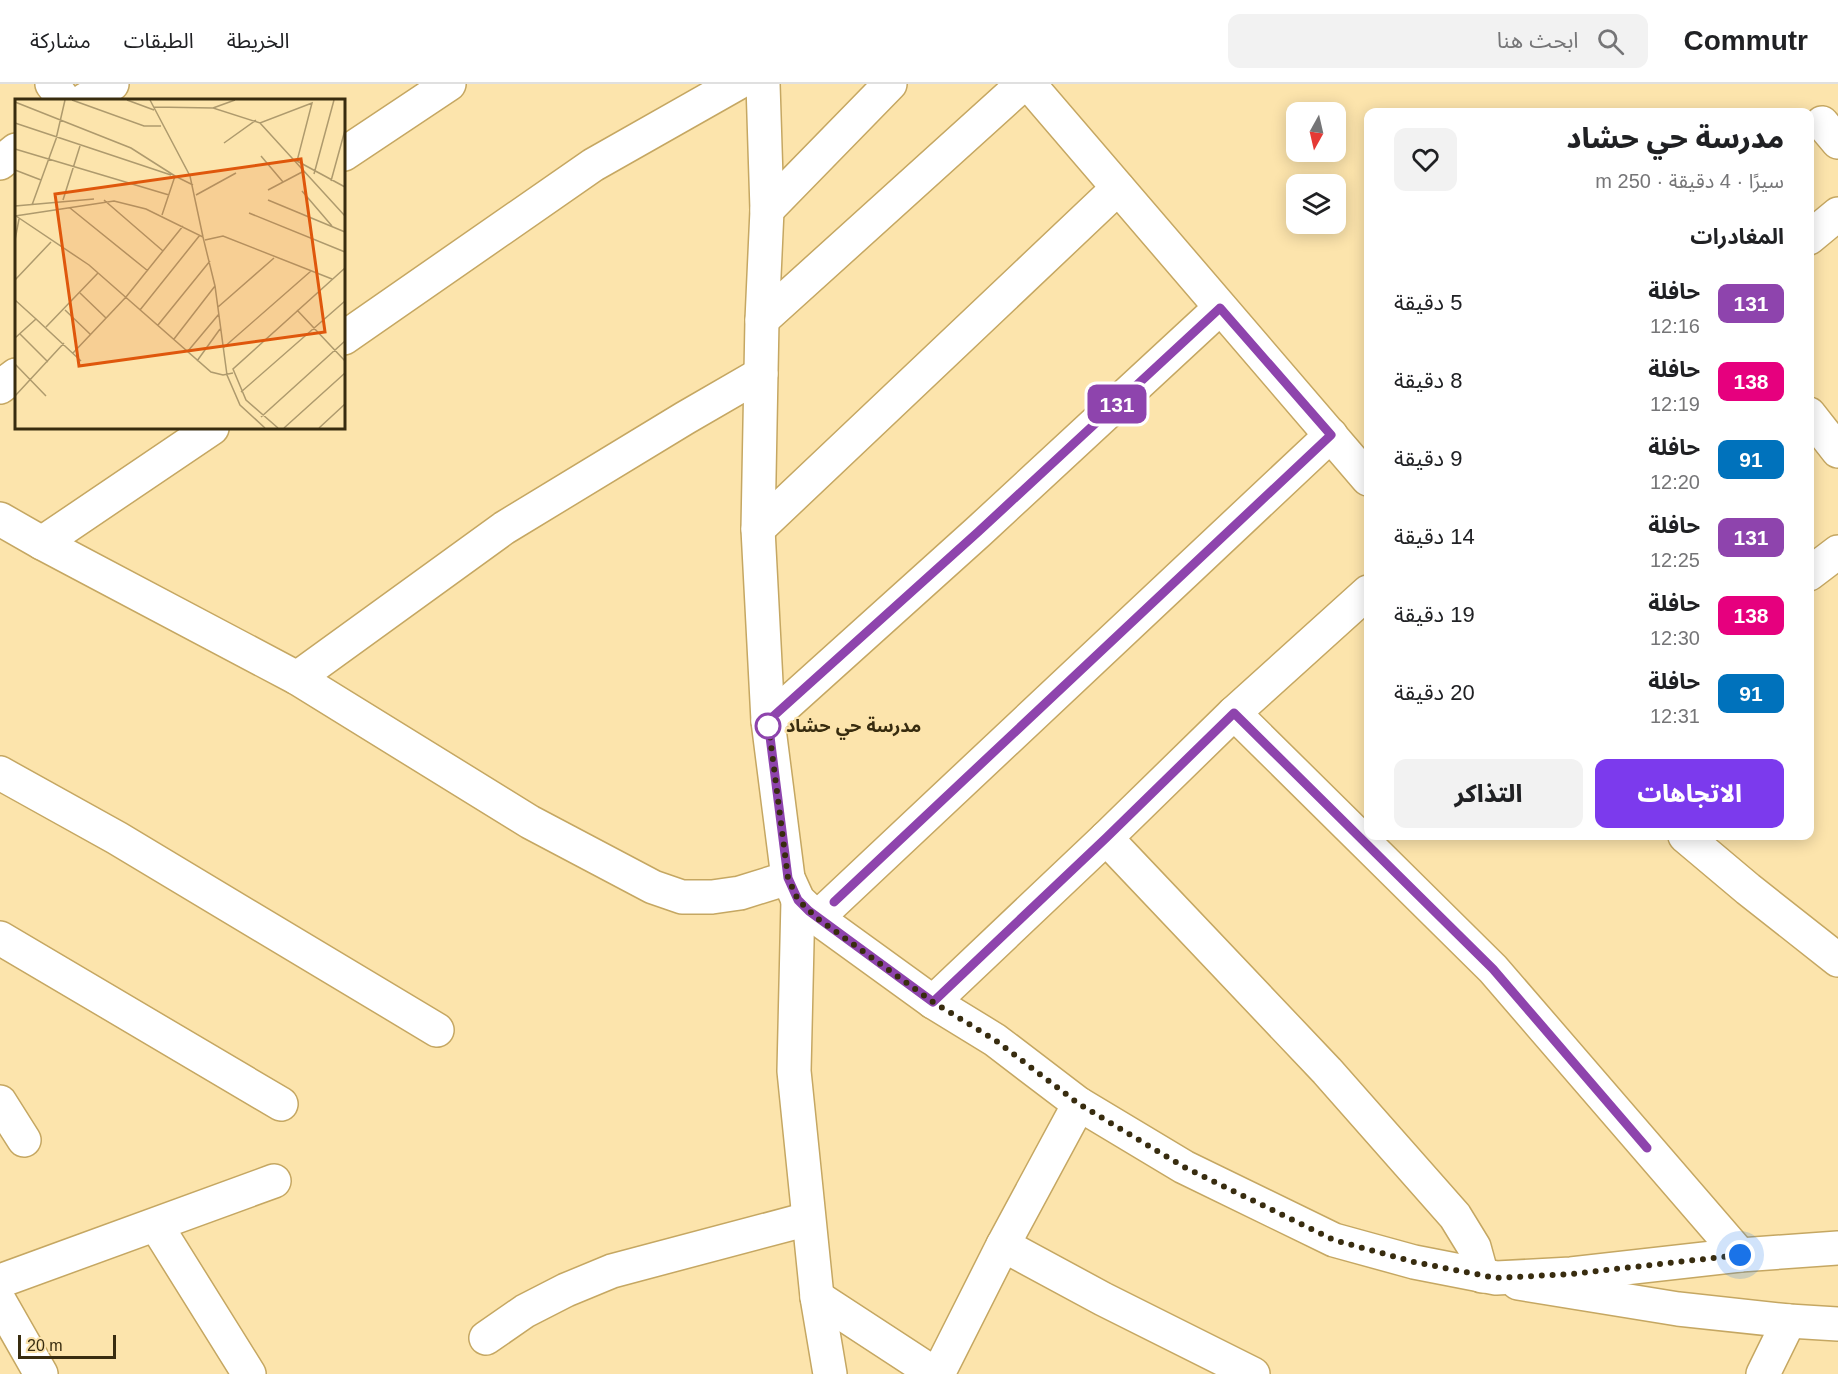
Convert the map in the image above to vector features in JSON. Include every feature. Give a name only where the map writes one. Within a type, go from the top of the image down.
[{"type":"street","points":[[52,84],[63,99]]},
{"type":"street","points":[[87,99],[112,84]]},
{"type":"street","points":[[345,153],[449,84]]},
{"type":"street","points":[[345,337],[592,165],[736,84]]},
{"type":"street","points":[[763,84],[767,210],[762,320],[758,529],[768,721],[801,899],[794,1071],[817,1297],[830,1374]]},
{"type":"street","points":[[767,210],[890,84]]},
{"type":"street","points":[[762,320],[1023,84]]},
{"type":"street","points":[[1029,84],[1364,474]]},
{"type":"street","points":[[0,163],[15,151]]},
{"type":"street","points":[[758,529],[1118,188]]},
{"type":"street","points":[[1814,234],[1838,214]]},
{"type":"street","points":[[768,721],[978,532],[1220,308]]},
{"type":"street","points":[[297,678],[504,528],[761,374]]},
{"type":"street","points":[[0,387],[15,376]]},
{"type":"street","points":[[1814,420],[1838,451]]},
{"type":"street","points":[[42,543],[211,429]]},
{"type":"street","points":[[801,899],[1331,435]]},
{"type":"street","points":[[0,519],[297,678],[530,822],[653,887],[682,897],[712,897],[740,893],[801,899],[933,1002],[995,1040],[1079,1104],[1184,1167],[1334,1240],[1414,1262],[1538,1287],[1678,1309],[1838,1324]]},
{"type":"street","points":[[1814,570],[1838,552]]},
{"type":"street","points":[[933,1002],[1234,713],[1364,596]]},
{"type":"street","points":[[1234,713],[1493,969],[1740,1255]]},
{"type":"street","points":[[0,773],[117,838],[437,1030]]},
{"type":"street","points":[[1106,838],[1327,1071],[1455,1216],[1489,1277]]},
{"type":"street","points":[[1690,840],[1838,960]]},
{"type":"street","points":[[0,938],[281,1104]]},
{"type":"street","points":[[0,1102],[24,1140]]},
{"type":"street","points":[[817,1297],[937,1374],[1079,1104]]},
{"type":"street","points":[[0,1281],[274,1181]]},
{"type":"street","points":[[486,1338],[525,1311],[566,1290],[612,1271],[808,1219]]},
{"type":"street","points":[[156,1225],[249,1374]]},
{"type":"street","points":[[1003,1245],[1103,1299],[1253,1374]]},
{"type":"street","points":[[1489,1277],[1571,1274],[1740,1255],[1838,1248]]},
{"type":"street","points":[[0,1302],[34,1370]]},
{"type":"street","points":[[1763,1374],[1789,1321]]},
{"type":"street","points":[[0,1333],[34,1370]]},
{"type":"bus line","name":"131","points":[[834,902],[1331,435],[1220,308],[978,532],[768,721],[788,878],[798,900],[817,918],[933,1002],[1234,713],[1493,969],[1647,1148]]},
{"type":"place","name":"مدرسة حي حشاد","points":[[768,726]]},
{"type":"route","points":[[768,726],[768,721],[788,878],[798,900],[817,918],[892,973],[933,1002],[995,1040],[1079,1104],[1184,1167],[1334,1240],[1414,1262],[1482,1276],[1496,1278],[1571,1274],[1740,1255]]}]
